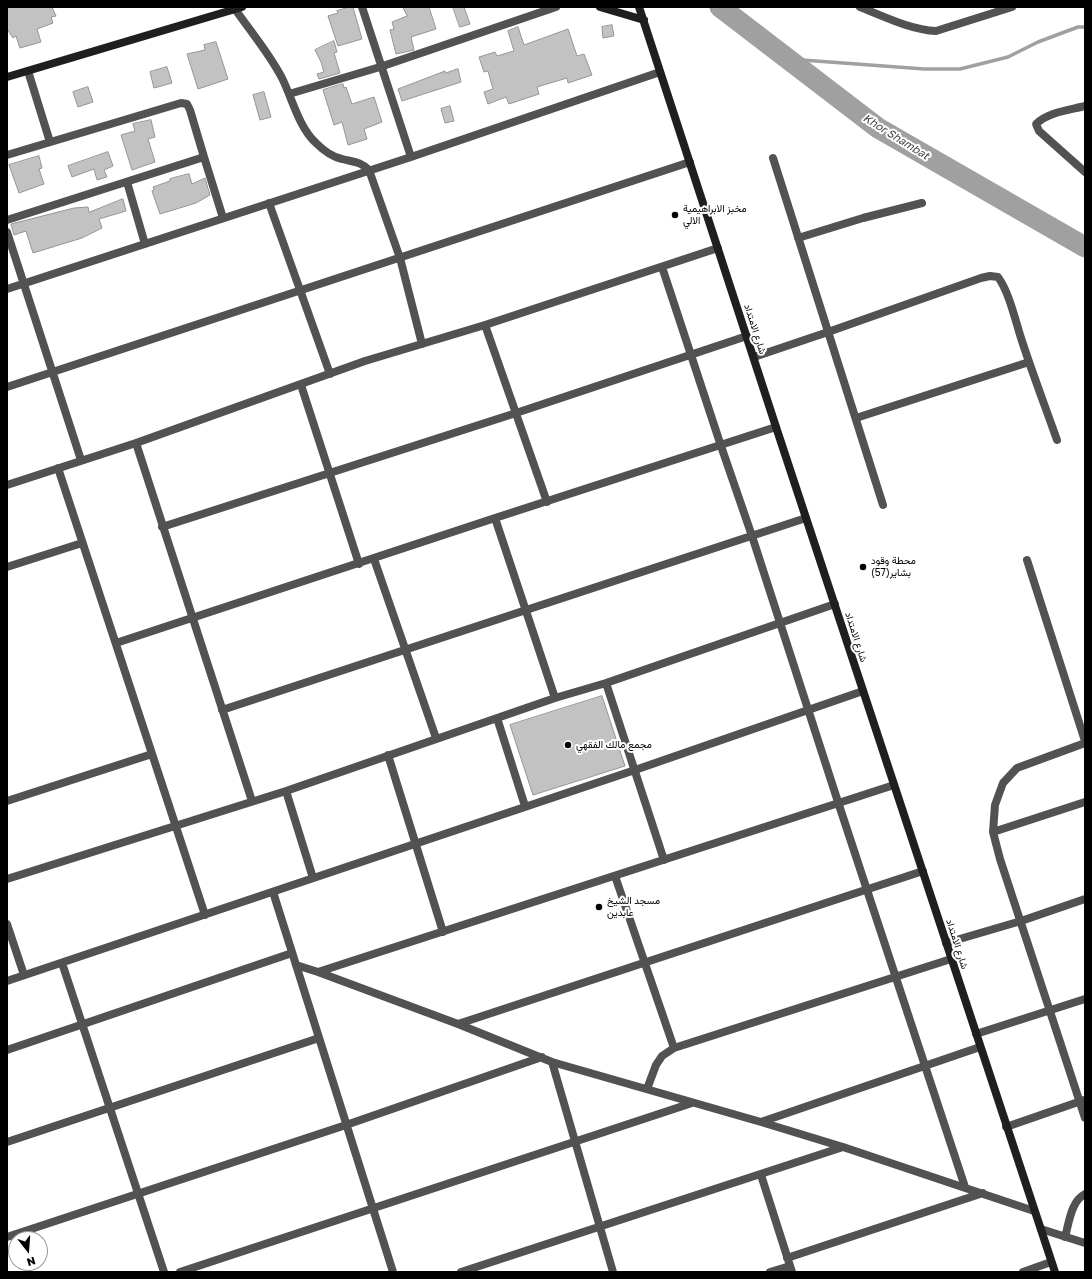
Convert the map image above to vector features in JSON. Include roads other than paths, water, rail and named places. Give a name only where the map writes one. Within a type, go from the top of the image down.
[{"type":"street","points":[[362,7],[380,66],[411,157]]},
{"type":"street","points":[[289,94],[380,66],[556,7]]},
{"type":"street","points":[[600,7],[644,20]]},
{"type":"street","name":"شارع الامتداد","points":[[640,7],[776,427],[1054,1272]]},
{"type":"street","points":[[860,7],[888,19],[919,29],[932,31],[1012,7]]},
{"type":"street","points":[[7,77],[239,8],[272,60],[305,130],[315,142],[328,153],[340,159],[364,165],[370,170],[400,258],[422,344]]},
{"type":"street","points":[[28,71],[50,142]]},
{"type":"street","points":[[7,289],[411,157],[660,72]]},
{"type":"street","points":[[7,155],[181,103],[187,104],[223,218]]},
{"type":"street","points":[[1085,106],[1050,115],[1040,119],[1036,124],[1039,131],[1085,172]]},
{"type":"street","points":[[7,220],[204,157]]},
{"type":"street","points":[[773,158],[883,505]]},
{"type":"street","points":[[7,387],[690,162]]},
{"type":"street","points":[[126,182],[145,244]]},
{"type":"street","points":[[269,203],[299,291],[330,374]]},
{"type":"street","points":[[798,238],[863,218],[922,203]]},
{"type":"street","points":[[7,232],[81,460]]},
{"type":"street","points":[[7,485],[136,443],[365,361],[485,325],[718,248]]},
{"type":"street","points":[[662,267],[752,536],[964,1188]]},
{"type":"street","points":[[754,357],[990,276],[998,277],[1002,282],[1057,440]]},
{"type":"street","points":[[485,325],[547,502]]},
{"type":"street","points":[[162,527],[516,413],[747,336]]},
{"type":"street","points":[[856,418],[1029,362]]},
{"type":"street","points":[[301,385],[359,564]]},
{"type":"street","points":[[116,643],[776,427]]},
{"type":"street","points":[[136,443],[252,801]]},
{"type":"street","points":[[58,468],[205,915]]},
{"type":"street","points":[[495,518],[555,698]]},
{"type":"street","points":[[222,710],[806,518]]},
{"type":"street","points":[[7,567],[82,543]]},
{"type":"street","points":[[374,559],[436,738]]},
{"type":"street","points":[[1027,560],[1085,742],[1017,768],[1003,783],[995,805],[993,832],[1002,866],[1049,1011],[1082,1101],[1085,1118]]},
{"type":"street","points":[[7,879],[286,791],[436,738],[555,698],[606,683],[835,604]]},
{"type":"street","points":[[606,683],[664,860]]},
{"type":"street","points":[[7,981],[635,770],[863,691]]},
{"type":"street","points":[[497,718],[525,806]]},
{"type":"street","points":[[7,801],[152,754]]},
{"type":"street","points":[[388,755],[443,932]]},
{"type":"street","points":[[318,972],[894,785]]},
{"type":"street","points":[[286,791],[313,878]]},
{"type":"street","points":[[993,832],[1085,802]]},
{"type":"street","points":[[458,1024],[922,871]]},
{"type":"street","points":[[615,876],[674,1048]]},
{"type":"street","points":[[273,892],[393,1272]]},
{"type":"street","points":[[946,943],[1021,921],[1085,899]]},
{"type":"street","points":[[7,924],[24,975]]},
{"type":"street","points":[[7,1050],[292,954]]},
{"type":"street","points":[[647,1089],[656,1064],[662,1056],[674,1048],[951,959]]},
{"type":"street","points":[[62,963],[164,1272]]},
{"type":"street","points":[[296,965],[458,1024],[552,1062],[843,1147],[1034,1211]]},
{"type":"street","points":[[976,1034],[1085,999]]},
{"type":"street","points":[[7,1142],[319,1038]]},
{"type":"street","points":[[761,1122],[980,1047]]},
{"type":"street","points":[[7,1236],[346,1125],[542,1057]]},
{"type":"street","points":[[552,1062],[613,1272]]},
{"type":"street","points":[[1006,1126],[1082,1101]]},
{"type":"street","points":[[180,1272],[692,1103]]},
{"type":"street","points":[[461,1272],[843,1147]]},
{"type":"street","points":[[761,1175],[789,1265]]},
{"type":"street","points":[[770,1272],[983,1193]]},
{"type":"street","points":[[1065,1236],[1074,1206],[1078,1198],[1085,1194]]},
{"type":"street","points":[[1041,1229],[1085,1243]]},
{"type":"street","points":[[1023,1272],[1051,1262]]},
{"type":"waterway","name":"Khor Shambat","points":[[720,7],[878,128],[1085,247]]},
{"type":"waterway","points":[[789,59],[924,69],[960,69],[1008,57],[1038,42],[1078,27],[1085,27]]},
{"type":"place","name":"مخبز الابراهيمية الالي","points":[[675,215]]},
{"type":"place","name":"محطة وقود بشاير(57)","points":[[863,567]]},
{"type":"place","name":"مجمع مالك الفقهي","points":[[568,745]]},
{"type":"place","name":"مسجد الشيخ عابدين","points":[[599,907]]}]
